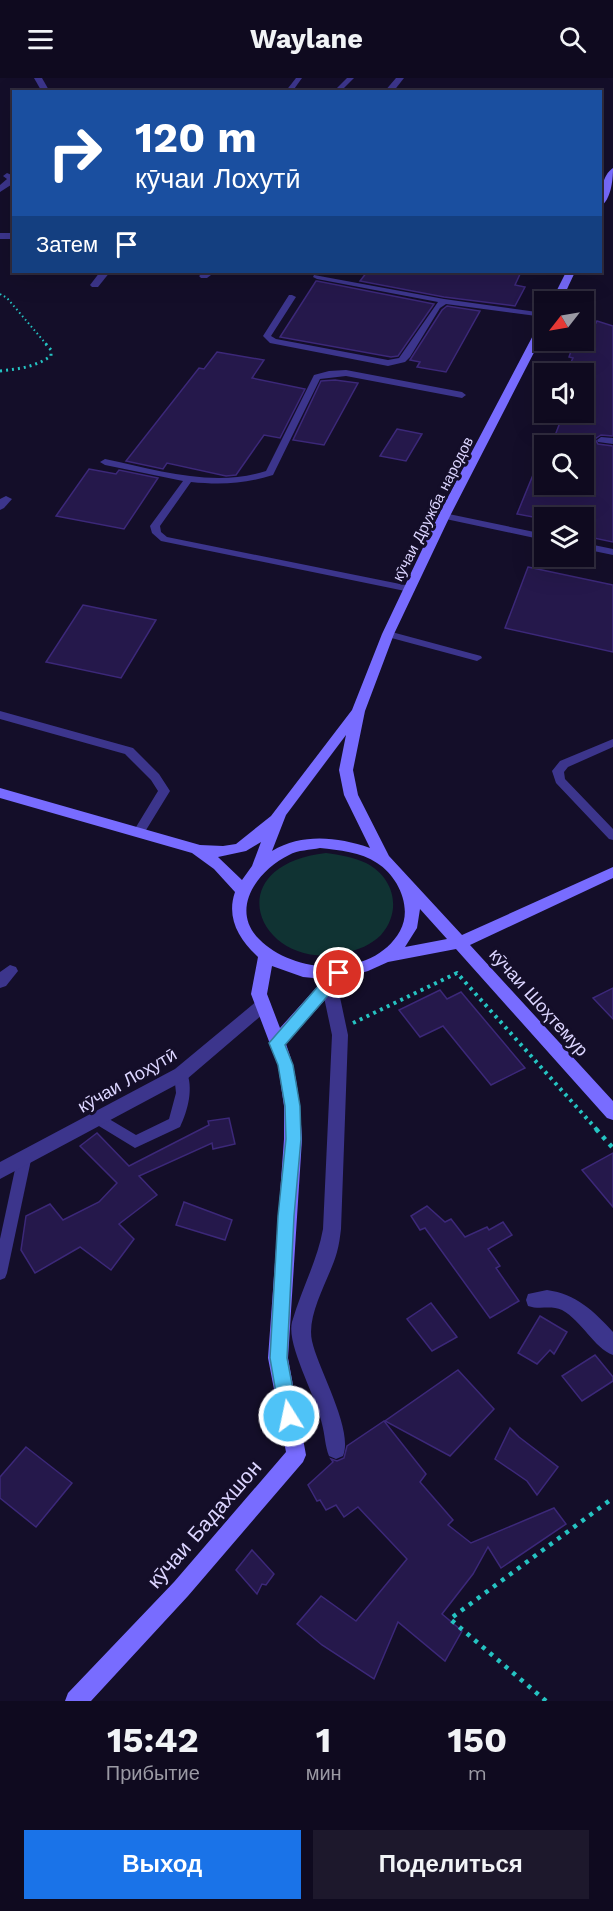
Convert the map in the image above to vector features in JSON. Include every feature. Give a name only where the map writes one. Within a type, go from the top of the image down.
[{"type":"main road","points":[[602,198],[613,171]]},
{"type":"main road","points":[[561,291],[570,273]]},
{"type":"main road","name":"кӯчаи Дружба народов","points":[[358,711],[388,634],[444,516],[534,343]]},
{"type":"main road","points":[[0,793],[197,849],[222,853],[236,850],[253,842],[279,813],[358,711]]},
{"type":"main road","points":[[358,711],[346,770],[351,795],[384,860],[407,885],[413,903],[412,922],[403,940],[387,956]]},
{"type":"main road","points":[[279,813],[260,865],[242,890],[239,907],[242,925],[251,941],[266,955],[300,970],[334,978]]},
{"type":"main road","points":[[260,865],[287,849],[320,843],[354,846],[384,860]]},
{"type":"main road","points":[[197,849],[219,865],[242,890]]},
{"type":"main road","points":[[266,955],[258,994],[277,1043],[334,978],[364,968],[387,956],[459,943],[613,872]]},
{"type":"main road","name":"кӯчаи Шоҳтемур","points":[[407,885],[433,911],[459,943],[613,1113]]},
{"type":"main road","name":"кӯчаи Бадахшон","points":[[76,1701],[182,1589],[296,1455],[278,1358],[286,1216],[294,1139],[286,1065],[277,1043]]},
{"type":"street","points":[[390,90],[400,78]]},
{"type":"street","points":[[0,189],[9,177]]},
{"type":"street","points":[[95,285],[104,273]]},
{"type":"street","points":[[334,978],[340,1035],[332,1229],[328,1252],[301,1324],[302,1340],[332,1423],[336,1449]]},
{"type":"street","name":"кӯчаи Лоҳутӣ","points":[[0,1171],[182,1074],[263,1005]]},
{"type":"street","points":[[536,1300],[547,1297],[561,1300],[587,1317],[613,1346]]},
{"type":"lane","points":[[290,90],[299,78]]},
{"type":"lane","points":[[338,90],[351,78]]},
{"type":"lane","points":[[317,277],[444,301],[534,314]]},
{"type":"lane","points":[[292,297],[267,336],[273,341],[388,363],[402,360],[407,356],[437,307],[444,301]]},
{"type":"lane","points":[[105,462],[189,478],[244,481],[270,473],[317,377],[323,375],[346,373],[462,395]]},
{"type":"lane","points":[[601,440],[613,441]]},
{"type":"lane","points":[[189,478],[155,526],[157,533],[164,539],[410,589]]},
{"type":"lane","points":[[444,516],[534,535]]},
{"type":"lane","points":[[594,548],[613,552]]},
{"type":"lane","points":[[388,634],[477,657]]},
{"type":"lane","points":[[0,715],[129,751],[155,777],[164,791],[139,832]]},
{"type":"lane","points":[[613,743],[564,764],[558,771],[560,780],[613,836]]},
{"type":"lane","points":[[99,1119],[135,1142],[175,1123],[182,1106],[184,1083],[182,1074]]},
{"type":"lane","points":[[0,1273],[24,1160]]},
{"type":"path","points":[[0,294],[7,298],[51,350],[51,356],[41,364],[30,368],[0,371]]},
{"type":"path","points":[[340,1035],[354,1022],[457,973],[613,1148]]},
{"type":"path","points":[[546,1701],[450,1619],[503,1578],[590,1518],[613,1498]]},
{"type":"green space","points":[[326,853],[356,859],[376,869],[389,886],[393,906],[392,916],[388,926],[373,942],[345,953],[315,955],[290,948],[272,934],[261,915],[260,896],[270,877],[291,862]]},
{"type":"building","points":[[366,273],[521,273],[515,285],[525,287],[515,306],[444,297],[360,281]]},
{"type":"building","points":[[316,281],[434,304],[398,356],[391,357],[280,337]]},
{"type":"building","points":[[447,306],[480,311],[446,372],[417,367],[420,362],[410,360],[442,310]]},
{"type":"building","points":[[597,321],[613,326],[613,436],[601,435],[595,439],[598,444],[613,446],[613,542],[594,538],[594,507],[534,507],[534,517],[517,514],[534,472],[534,495],[594,495],[594,435],[555,435],[560,423],[594,423],[594,363],[570,363],[573,358],[569,357],[571,351],[594,351],[594,326]]},
{"type":"building","points":[[217,352],[264,360],[252,378],[305,389],[280,438],[264,435],[236,475],[226,476],[167,463],[163,469],[126,461],[199,368],[204,369]]},
{"type":"building","points":[[321,381],[358,383],[324,445],[293,440]]},
{"type":"building","points":[[397,429],[422,434],[406,461],[380,456]]},
{"type":"building","points":[[89,469],[116,474],[119,470],[158,478],[124,529],[56,516]]},
{"type":"building","points":[[528,567],[613,585],[613,652],[505,628]]},
{"type":"building","points":[[83,605],[156,620],[121,678],[46,662]]},
{"type":"building","points":[[613,988],[613,1019],[593,998]]},
{"type":"building","points":[[440,990],[447,999],[461,992],[525,1068],[491,1085],[443,1026],[420,1037],[399,1010]]},
{"type":"building","points":[[229,1118],[235,1144],[213,1149],[212,1143],[139,1176],[157,1195],[119,1224],[134,1239],[111,1270],[80,1247],[35,1273],[21,1250],[26,1216],[50,1204],[63,1220],[99,1202],[117,1183],[80,1146],[97,1133],[129,1166],[209,1125],[208,1121]]},
{"type":"building","points":[[613,1153],[613,1207],[582,1170]]},
{"type":"building","points":[[184,1202],[232,1220],[225,1240],[176,1225]]},
{"type":"building","points":[[427,1206],[445,1222],[451,1219],[465,1237],[487,1227],[489,1230],[503,1222],[512,1235],[488,1249],[500,1266],[496,1268],[519,1301],[490,1318],[425,1228],[420,1230],[411,1216]]},
{"type":"building","points":[[431,1303],[457,1337],[432,1351],[407,1319]]},
{"type":"building","points":[[540,1316],[567,1332],[554,1354],[550,1350],[537,1364],[518,1353]]},
{"type":"building","points":[[595,1355],[613,1377],[613,1381],[582,1401],[562,1376]]},
{"type":"building","points":[[458,1370],[494,1409],[450,1456],[385,1421]]},
{"type":"building","points":[[384,1421],[426,1474],[420,1482],[453,1520],[448,1525],[471,1543],[554,1508],[566,1524],[501,1568],[488,1547],[473,1574],[442,1614],[462,1631],[445,1661],[398,1622],[374,1679],[322,1645],[297,1624],[321,1596],[356,1621],[407,1559],[358,1507],[344,1517],[336,1505],[326,1510],[320,1500],[317,1501],[308,1485],[333,1462],[331,1459],[337,1461],[344,1458],[347,1446]]},
{"type":"building","points":[[510,1428],[558,1467],[537,1495],[527,1481],[495,1459]]},
{"type":"building","points":[[26,1447],[72,1483],[36,1527],[0,1498],[0,1477]]},
{"type":"building","points":[[252,1550],[274,1574],[266,1585],[262,1584],[257,1594],[236,1570]]},
{"type":"route","points":[[289,1416],[278,1358],[286,1216],[294,1139],[286,1065],[277,1043],[339,973]]}]
